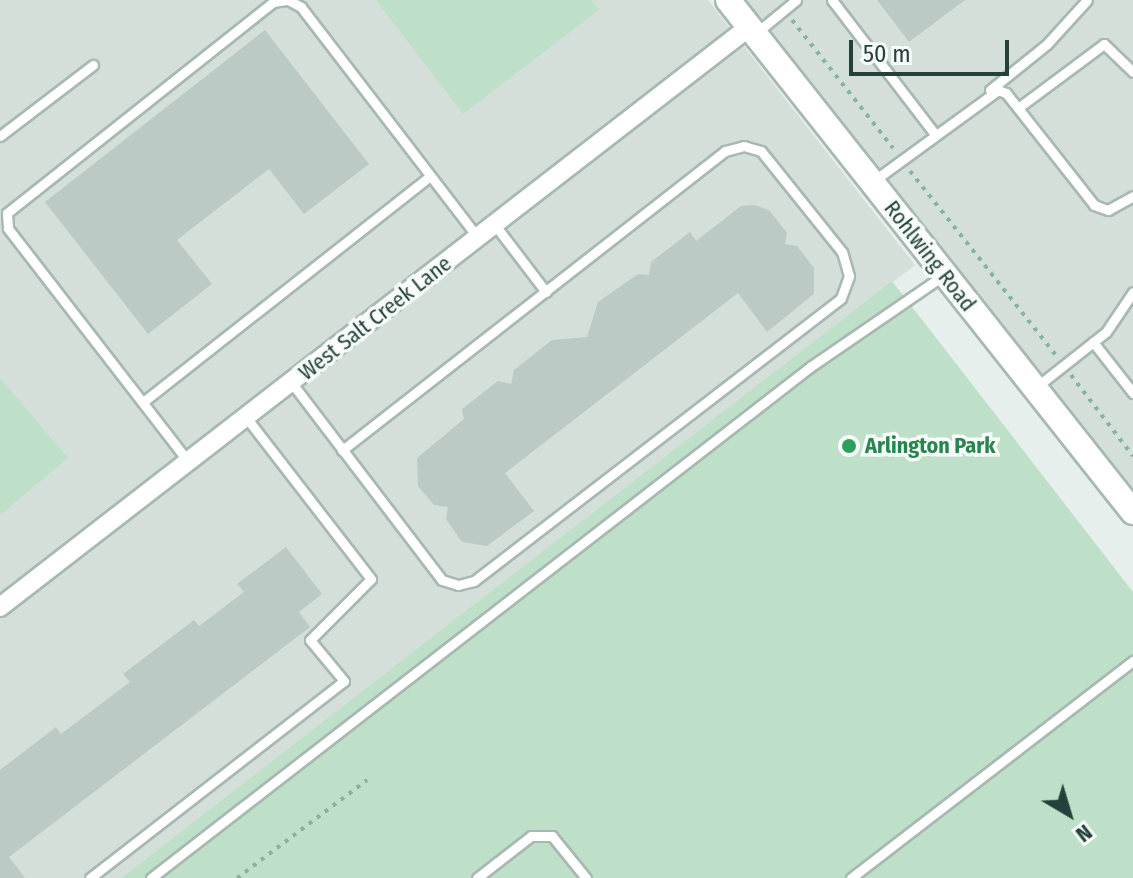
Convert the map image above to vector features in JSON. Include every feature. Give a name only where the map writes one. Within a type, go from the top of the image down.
[{"type":"main road","name":"Rohlwing Road","points":[[728,0],[1133,512]]},
{"type":"street","name":"West Salt Creek Lane","points":[[0,607],[187,460],[752,31]]},
{"type":"lane","points":[[187,460],[8,228],[7,213],[273,2],[287,0],[301,7],[478,238]]},
{"type":"lane","points":[[752,31],[796,0]]},
{"type":"lane","points":[[832,0],[934,133]]},
{"type":"lane","points":[[872,182],[1047,44],[1087,0]]},
{"type":"lane","points":[[1018,108],[1104,44],[1133,72]]},
{"type":"lane","points":[[0,136],[93,65]]},
{"type":"lane","points":[[989,92],[1006,93],[1094,205],[1108,210],[1133,196]]},
{"type":"lane","points":[[291,382],[342,450],[442,580],[458,585],[474,581],[841,298],[849,276],[842,252],[761,151],[744,146],[725,151],[342,450]]},
{"type":"lane","points":[[143,402],[430,176]]},
{"type":"lane","points":[[495,225],[546,292]]},
{"type":"lane","points":[[151,878],[810,367],[945,274]]},
{"type":"lane","points":[[1035,388],[1093,342],[1133,292]]},
{"type":"lane","points":[[1093,342],[1133,393]]},
{"type":"lane","points":[[90,878],[344,681],[310,640],[371,579],[246,417]]},
{"type":"lane","points":[[851,878],[1133,661]]},
{"type":"lane","points":[[477,878],[531,836],[552,836],[586,878]]},
{"type":"path","points":[[784,10],[1133,456]]},
{"type":"path","points":[[237,878],[367,780]]},
{"type":"shaded area","points":[[0,0],[708,0],[915,265],[121,878],[0,878]]},
{"type":"shaded area","points":[[728,0],[1133,0],[1133,511]]},
{"type":"green space","points":[[376,0],[591,0],[599,10],[463,114]]},
{"type":"green space","name":"Arlington Park","points":[[892,281],[1133,592],[1133,878],[121,878]]},
{"type":"green space","points":[[0,378],[68,458],[0,515]]},
{"type":"building","points":[[877,0],[965,0],[909,42]]},
{"type":"building","points":[[265,30],[369,164],[304,214],[269,169],[177,240],[212,284],[148,334],[45,202]]},
{"type":"building","points":[[754,205],[769,210],[787,233],[785,244],[797,246],[814,268],[814,294],[767,332],[738,293],[505,473],[534,511],[487,546],[462,542],[446,519],[448,507],[434,505],[418,486],[417,458],[464,419],[462,409],[498,381],[511,384],[514,370],[552,340],[587,337],[598,302],[638,274],[649,275],[651,262],[690,232],[696,241],[741,206]]},
{"type":"building","points":[[286,547],[322,594],[299,612],[310,627],[9,857],[25,878],[0,878],[0,770],[56,727],[61,734],[130,682],[123,674],[194,620],[199,626],[244,592],[237,584]]},
{"type":"place","name":"Arlington Park","points":[[849,446]]}]
